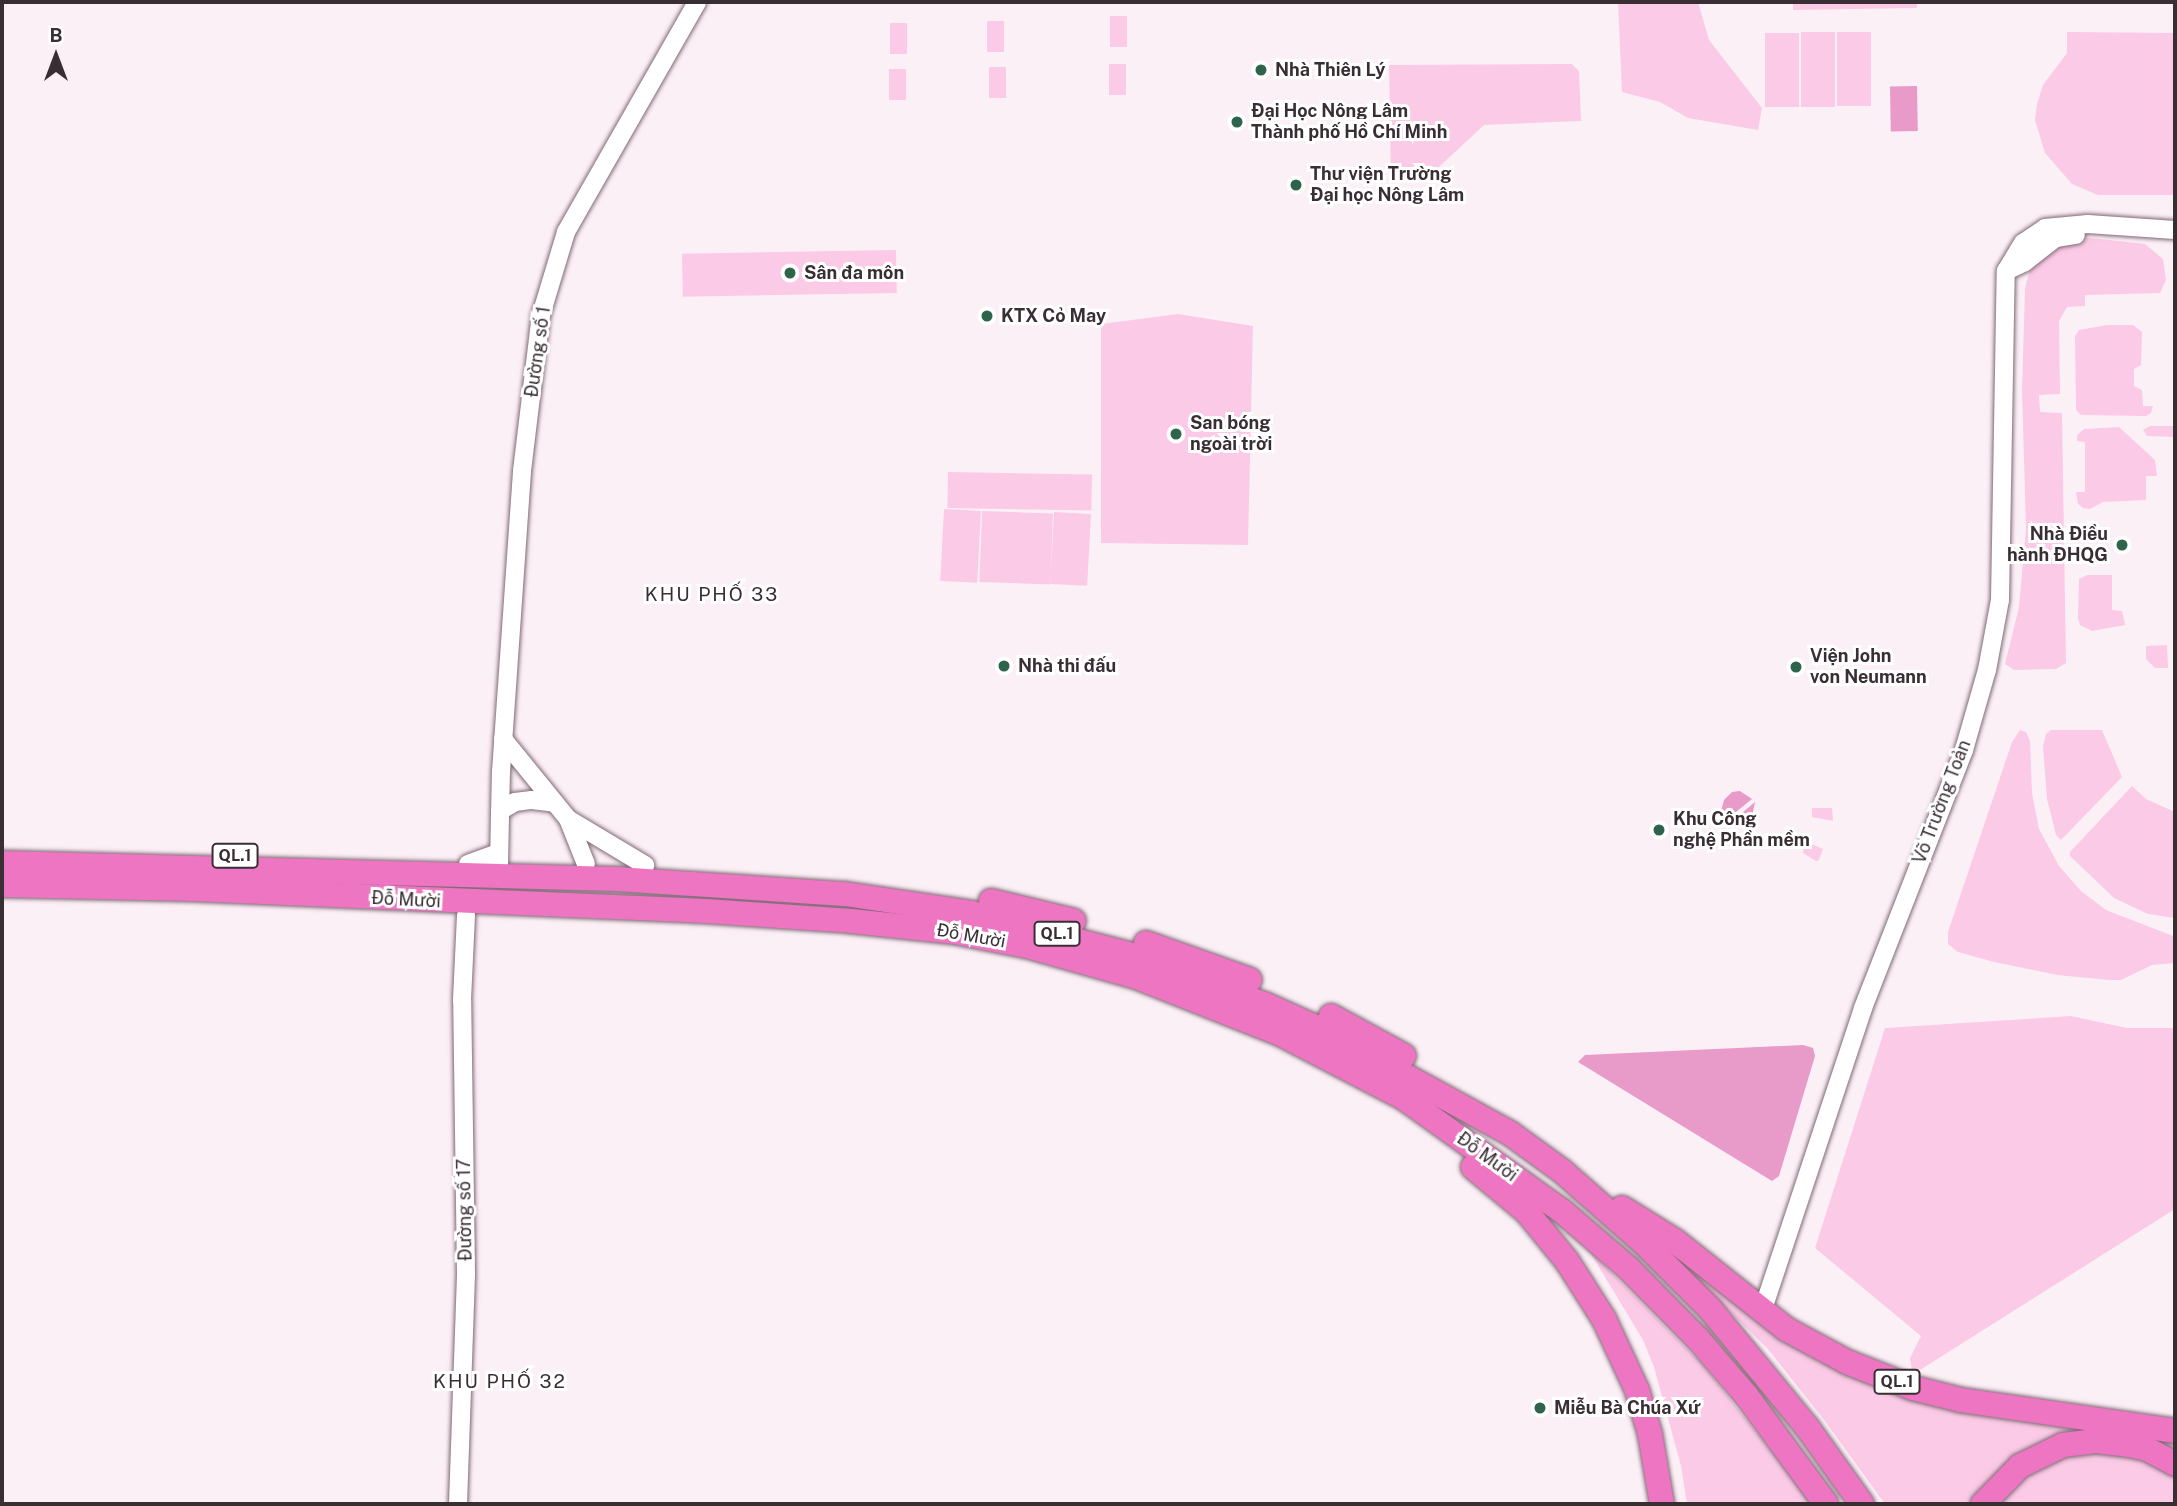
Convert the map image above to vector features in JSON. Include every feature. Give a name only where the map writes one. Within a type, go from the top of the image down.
[{"type":"highway","name":"Đỗ Mười","points":[[2,848],[468,870]]},
{"type":"highway","name":"Đỗ Mười","points":[[2,863],[468,870],[498,865],[585,872],[845,894],[972,913],[1132,955],[1264,1004],[1324,1031],[1491,1124],[1562,1171],[1644,1243],[1710,1309],[1792,1407],[1862,1504]]},
{"type":"highway","points":[[496,910],[498,865]]},
{"type":"highway","name":"Đỗ Mười","points":[[585,872],[645,865],[820,876],[989,901],[1099,928],[1192,958],[1324,1012],[1469,1095],[1491,1124]]},
{"type":"highway","points":[[466,909],[468,870]]},
{"type":"highway","points":[[583,914],[585,872]]},
{"type":"highway","name":"Đỗ Mười","points":[[2,885],[192,889],[466,909]]},
{"type":"highway","name":"Đỗ Mười","points":[[2,895],[583,914],[715,922],[963,946],[1065,969],[1197,1011],[1243,1029],[1331,1071],[1489,1178],[1527,1213],[1587,1290],[1625,1360],[1650,1434],[1662,1504]]},
{"type":"highway","name":"Đỗ Mười","points":[[583,914],[747,914],[955,932],[1087,961],[1192,996],[1320,1052],[1404,1098],[1562,1211],[1628,1268],[1698,1339],[1746,1395],[1826,1504]]},
{"type":"highway","points":[[1197,1011],[1248,1019]]},
{"type":"highway","name":"QL.1","points":[[1562,1171],[1659,1231],[1763,1307],[1818,1337],[1915,1381],[2012,1399],[2175,1421]]},
{"type":"highway","name":"QL.1","points":[[1611,1202],[1718,1307],[1768,1363],[1876,1504]]},
{"type":"highway","points":[[1562,1211],[1568,1235],[1634,1346],[1648,1382],[1661,1431],[1673,1504]]},
{"type":"highway","name":"QL.1","points":[[1763,1307],[1786,1329],[1847,1362],[1913,1388],[1961,1400],[2175,1431]]},
{"type":"highway","points":[[1983,1504],[2020,1466],[2063,1445],[2096,1441],[2130,1445],[2147,1449],[2175,1464]]},
{"type":"street","name":"Đường số 1","points":[[498,865],[503,739],[522,471],[541,315],[556,261],[572,221],[697,2]]},
{"type":"street","points":[[2007,271],[2023,243],[2045,228],[2088,224],[2175,230]]},
{"type":"street","points":[[2007,271],[2025,262],[2056,238],[2070,234],[2175,242]]},
{"type":"street","name":"Võ Trường Toản","points":[[1763,1307],[1863,1008],[1964,750],[1987,670],[2000,600],[2007,271]]},
{"type":"street","points":[[503,739],[568,819],[645,865]]},
{"type":"street","points":[[500,811],[515,802],[532,800],[555,803]]},
{"type":"street","points":[[568,819],[585,872]]},
{"type":"street","name":"Đường số 17","points":[[458,1504],[466,1265],[461,1000],[466,909]]},
{"type":"shaded area","points":[[1618,2],[1698,2],[1709,40],[1762,108],[1758,130],[1688,118],[1660,102],[1622,92]]},
{"type":"shaded area","points":[[1793,2],[1917,2],[1917,8],[1793,10]]},
{"type":"shaded area","points":[[1110,16],[1127,16],[1127,47],[1110,47]]},
{"type":"shaded area","points":[[987,21],[1004,21],[1004,52],[987,52]]},
{"type":"shaded area","points":[[890,23],[907,23],[907,54],[890,54]]},
{"type":"shaded area","points":[[1801,32],[1835,32],[1835,107],[1801,107]]},
{"type":"shaded area","points":[[1837,32],[1871,32],[1871,106],[1837,106]]},
{"type":"shaded area","points":[[2067,32],[2175,33],[2175,195],[2098,195],[2072,184],[2045,153],[2035,120],[2037,104],[2043,85],[2067,53]]},
{"type":"shaded area","points":[[1765,33],[1799,33],[1799,107],[1765,107]]},
{"type":"shaded area","points":[[1109,64],[1126,64],[1126,95],[1109,95]]},
{"type":"shaded area","points":[[1572,64],[1579,71],[1581,121],[1484,125],[1426,179],[1391,176],[1389,65]]},
{"type":"shaded area","points":[[989,67],[1006,67],[1006,98],[989,98]]},
{"type":"shaded area","points":[[889,69],[906,69],[906,100],[889,100]]},
{"type":"shaded area","points":[[1890,86],[1917,86],[1918,131],[1891,131]]},
{"type":"shaded area","points":[[2082,237],[2145,244],[2163,259],[2166,280],[2160,293],[2085,295],[2085,306],[2067,307],[2059,321],[2060,394],[2039,395],[2040,412],[2062,413],[2066,663],[2056,669],[2014,670],[2005,664],[2019,607],[2026,529],[2022,390],[2025,288],[2030,269],[2042,255],[2063,242]]},
{"type":"shaded area","name":"Sân đa môn","points":[[896,250],[897,293],[683,297],[682,254]]},
{"type":"shaded area","name":"San bóng ngoài trời","points":[[1178,314],[1253,326],[1248,545],[1101,543],[1101,324]]},
{"type":"shaded area","points":[[2107,325],[2133,325],[2142,332],[2141,365],[2134,369],[2134,386],[2142,390],[2143,406],[2153,406],[2151,413],[2146,416],[2081,415],[2076,410],[2075,336],[2079,330]]},
{"type":"shaded area","points":[[2150,426],[2175,426],[2175,437],[2147,436],[2143,430]]},
{"type":"shaded area","points":[[2119,427],[2155,460],[2157,476],[2146,476],[2146,500],[2103,502],[2090,509],[2083,508],[2078,504],[2076,492],[2085,492],[2085,442],[2077,441],[2077,435],[2084,429]]},
{"type":"shaded area","points":[[948,472],[1092,475],[1091,511],[947,508]]},
{"type":"shaded area","points":[[944,509],[981,511],[977,583],[940,581]]},
{"type":"shaded area","points":[[982,511],[1053,513],[1050,584],[980,582]]},
{"type":"shaded area","points":[[1054,512],[1091,514],[1087,586],[1050,584]]},
{"type":"shaded area","points":[[2087,575],[2112,575],[2112,610],[2122,611],[2125,625],[2092,631],[2080,625],[2079,579]]},
{"type":"shaded area","points":[[2167,645],[2168,668],[2155,668],[2146,659],[2146,646]]},
{"type":"shaded area","points":[[2020,730],[2026,732],[2030,741],[2032,793],[2039,829],[2059,866],[2081,891],[2106,910],[2173,936],[2175,963],[2152,965],[2121,980],[2109,980],[2057,975],[1994,962],[1958,952],[1948,944],[1948,932],[2012,742]]},
{"type":"shaded area","points":[[2051,730],[2102,730],[2122,777],[2061,840],[2056,835],[2047,799],[2043,746],[2046,734]]},
{"type":"shaded area","points":[[2132,786],[2146,799],[2175,812],[2175,918],[2148,914],[2114,898],[2070,856],[2070,852]]},
{"type":"shaded area","points":[[1740,791],[1752,799],[1726,820],[1721,811],[1724,800],[1732,792]]},
{"type":"shaded area","points":[[1755,802],[1751,822],[1740,826],[1730,823]]},
{"type":"shaded area","points":[[1812,808],[1832,808],[1833,821],[1812,817]]},
{"type":"shaded area","points":[[1804,841],[1823,849],[1819,860],[1816,861],[1803,853]]},
{"type":"shaded area","points":[[2071,1016],[2127,1028],[2175,1028],[2175,1209],[1920,1370],[1912,1371],[1910,1358],[1921,1336],[1815,1248],[1885,1028]]},
{"type":"shaded area","points":[[1803,1045],[1813,1048],[1815,1056],[1779,1176],[1772,1181],[1578,1062],[1585,1055]]},
{"type":"shaded area","points":[[1661,1245],[1820,1356],[2175,1439],[2175,1454],[2097,1435],[1974,1504],[1885,1504],[1825,1421],[1767,1348]]},
{"type":"shaded area","points":[[1588,1249],[1705,1367],[1813,1504],[1687,1504],[1681,1466],[1654,1367],[1643,1340]]},
{"type":"shaded area","points":[[2107,1452],[2151,1462],[2175,1475],[2175,1504],[1992,1504],[2007,1487],[2068,1454]]},
{"type":"place","name":"Nhà Thiên Lý","points":[[1261,70]]},
{"type":"place","name":"Đại Học Nông Lâm Thành phố Hồ Chí Minh","points":[[1237,122]]},
{"type":"place","name":"Thư viện Trường Đại học Nông Lâm","points":[[1296,185]]},
{"type":"place","name":"Sân đa môn","points":[[790,273]]},
{"type":"place","name":"KTX Cỏ May","points":[[987,316]]},
{"type":"place","name":"San bóng ngoài trời","points":[[1176,434]]},
{"type":"place","name":"Nhà Điều hành ĐHQG","points":[[2122,545]]},
{"type":"place","name":"Nhà thi đấu","points":[[1004,666]]},
{"type":"place","name":"Viện John von Neumann","points":[[1796,667]]},
{"type":"place","name":"Khu Công nghệ Phần mềm","points":[[1659,830]]},
{"type":"place","name":"Miễu Bà Chúa Xứ","points":[[1540,1408]]},
{"type":"district","name":"KHU PHỐ 33","points":[[712,595]]},
{"type":"district","name":"KHU PHỐ 32","points":[[500,1382]]}]
